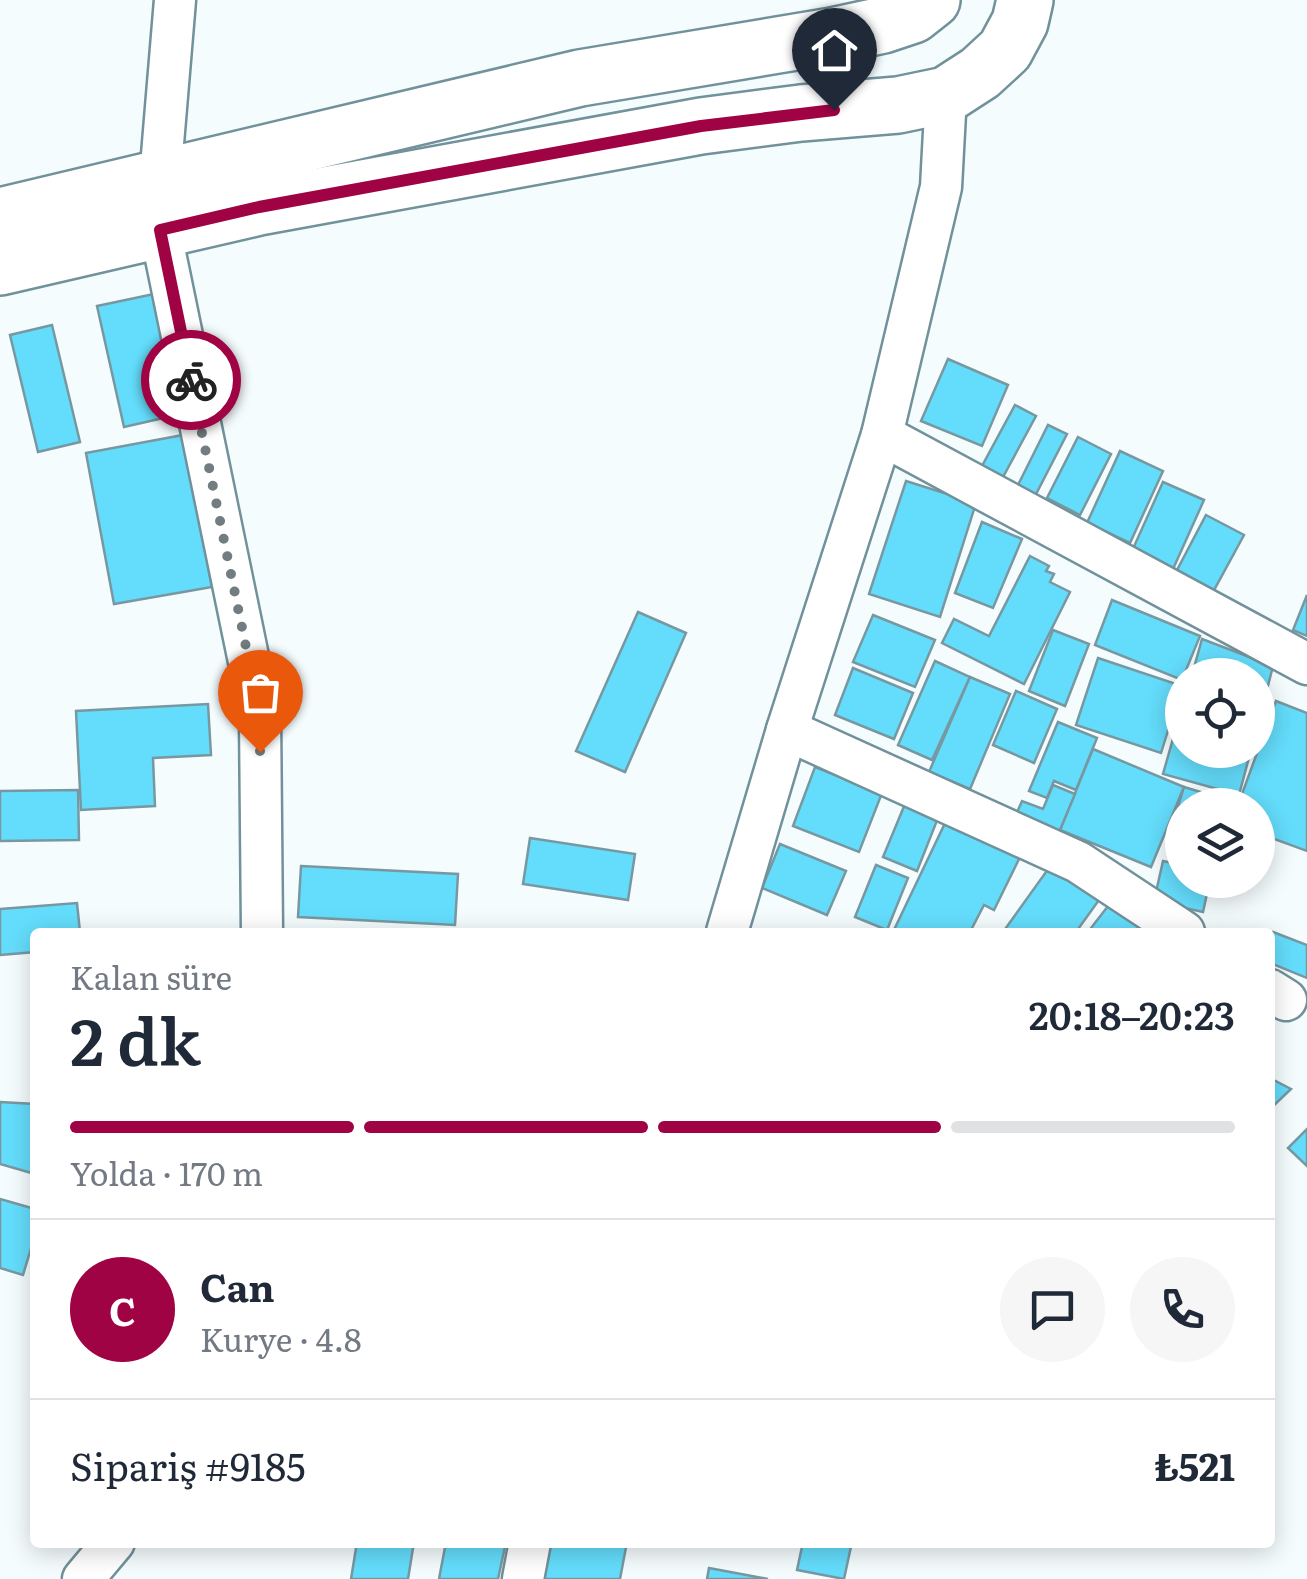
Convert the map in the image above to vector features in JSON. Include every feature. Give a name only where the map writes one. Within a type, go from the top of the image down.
[{"type":"main road","points":[[0,267],[160,204],[580,78],[866,28],[913,15],[932,0]]},
{"type":"main road","points":[[0,216],[160,204],[259,207],[701,126],[898,105],[946,94],[980,74],[1005,50],[1020,22],[1025,0]]},
{"type":"street","points":[[176,0],[160,204],[260,715],[262,928]]},
{"type":"street","points":[[728,928],[786,730],[882,435],[941,187],[946,94]]},
{"type":"street","points":[[882,435],[1307,664]]},
{"type":"street","points":[[786,730],[1078,862],[1178,928]]},
{"type":"street","points":[[83,1579],[109,1548]]},
{"type":"street","points":[[523,1579],[529,1548]]},
{"type":"building","points":[[154,294],[181,414],[124,427],[97,306]]},
{"type":"building","points":[[52,325],[80,442],[38,452],[10,335]]},
{"type":"building","points":[[948,359],[1008,385],[982,446],[921,421]]},
{"type":"building","points":[[1015,405],[1036,416],[1003,477],[982,466]]},
{"type":"building","points":[[1048,425],[1067,434],[1035,496],[1017,487]]},
{"type":"building","points":[[183,435],[212,587],[114,604],[86,453]]},
{"type":"building","points":[[1078,437],[1111,454],[1080,515],[1047,498]]},
{"type":"building","points":[[1120,451],[1163,471],[1130,543],[1087,523]]},
{"type":"building","points":[[906,481],[976,503],[940,617],[869,594]]},
{"type":"building","points":[[1163,482],[1204,500],[1173,569],[1132,551]]},
{"type":"building","points":[[1206,515],[1244,535],[1213,592],[1176,572]]},
{"type":"building","points":[[982,522],[1022,539],[993,608],[955,593]]},
{"type":"building","points":[[1030,556],[1049,566],[1046,571],[1054,574],[1050,582],[1070,592],[1024,684],[942,643],[954,619],[989,636]]},
{"type":"building","points":[[1307,595],[1307,636],[1293,630]]},
{"type":"building","points":[[1112,600],[1200,636],[1191,658],[1165,658],[1165,673],[1095,645]]},
{"type":"building","points":[[638,612],[686,633],[625,772],[576,751]]},
{"type":"building","points":[[873,615],[935,640],[915,687],[853,662]]},
{"type":"building","points":[[1053,630],[1089,644],[1065,706],[1029,691]]},
{"type":"building","points":[[1202,639],[1252,658],[1197,658]]},
{"type":"building","points":[[1098,658],[1165,680],[1165,740],[1161,753],[1076,725]]},
{"type":"building","points":[[935,661],[970,677],[932,760],[898,745]]},
{"type":"building","points":[[853,668],[913,693],[894,739],[835,715]]},
{"type":"building","points":[[970,677],[1010,694],[970,789],[929,772]]},
{"type":"building","points":[[1016,691],[1057,709],[1034,763],[993,745]]},
{"type":"building","points":[[208,704],[211,755],[153,758],[155,806],[81,810],[76,711]]},
{"type":"building","points":[[1275,704],[1307,713],[1307,851],[1275,839],[1275,788],[1244,788],[1252,768],[1275,768]]},
{"type":"building","points":[[1058,722],[1097,738],[1076,790],[1054,781],[1047,798],[1029,791]]},
{"type":"building","points":[[1093,749],[1184,787],[1165,788],[1165,833],[1151,867],[1060,830]]},
{"type":"building","points":[[815,767],[882,793],[859,852],[793,826]]},
{"type":"building","points":[[1165,767],[1246,768],[1241,788],[1214,788],[1163,774]]},
{"type":"building","points":[[1053,785],[1075,794],[1057,837],[1014,819],[1022,801],[1043,809]]},
{"type":"building","points":[[78,790],[79,840],[0,841],[0,791]]},
{"type":"building","points":[[905,804],[938,818],[917,871],[883,857]]},
{"type":"building","points":[[947,819],[1021,855],[994,910],[984,905],[972,928],[895,928]]},
{"type":"building","points":[[530,838],[635,854],[628,900],[523,884]]},
{"type":"building","points":[[780,844],[846,871],[827,915],[762,888]]},
{"type":"building","points":[[1163,861],[1165,898],[1206,898],[1203,912],[1154,901]]},
{"type":"building","points":[[876,865],[908,878],[888,928],[855,917]]},
{"type":"building","points":[[1051,865],[1104,893],[1079,928],[1006,928]]},
{"type":"building","points":[[301,866],[458,874],[455,925],[298,917]]},
{"type":"building","points":[[77,903],[80,928],[30,928],[30,952],[0,955],[0,909]]},
{"type":"building","points":[[1108,906],[1149,928],[1091,928]]},
{"type":"building","points":[[1275,933],[1307,945],[1307,978],[1275,965]]},
{"type":"building","points":[[1275,1081],[1291,1089],[1275,1104]]},
{"type":"building","points":[[0,1102],[30,1104],[30,1173],[0,1164]]},
{"type":"building","points":[[1307,1129],[1307,1166],[1288,1148]]},
{"type":"building","points":[[0,1199],[30,1208],[30,1252],[23,1275],[0,1268]]},
{"type":"building","points":[[356,1548],[413,1548],[408,1579],[351,1579]]},
{"type":"building","points":[[445,1548],[505,1548],[498,1579],[439,1579]]},
{"type":"building","points":[[549,1548],[626,1548],[620,1579],[544,1579]]},
{"type":"building","points":[[802,1548],[851,1548],[844,1579],[797,1570]]},
{"type":"building","points":[[709,1568],[768,1579],[707,1579]]},
{"type":"way so far","points":[[191,380],[260,715],[260,752]]},
{"type":"route","points":[[191,380],[160,230],[259,207],[701,126],[834,110]]}]
